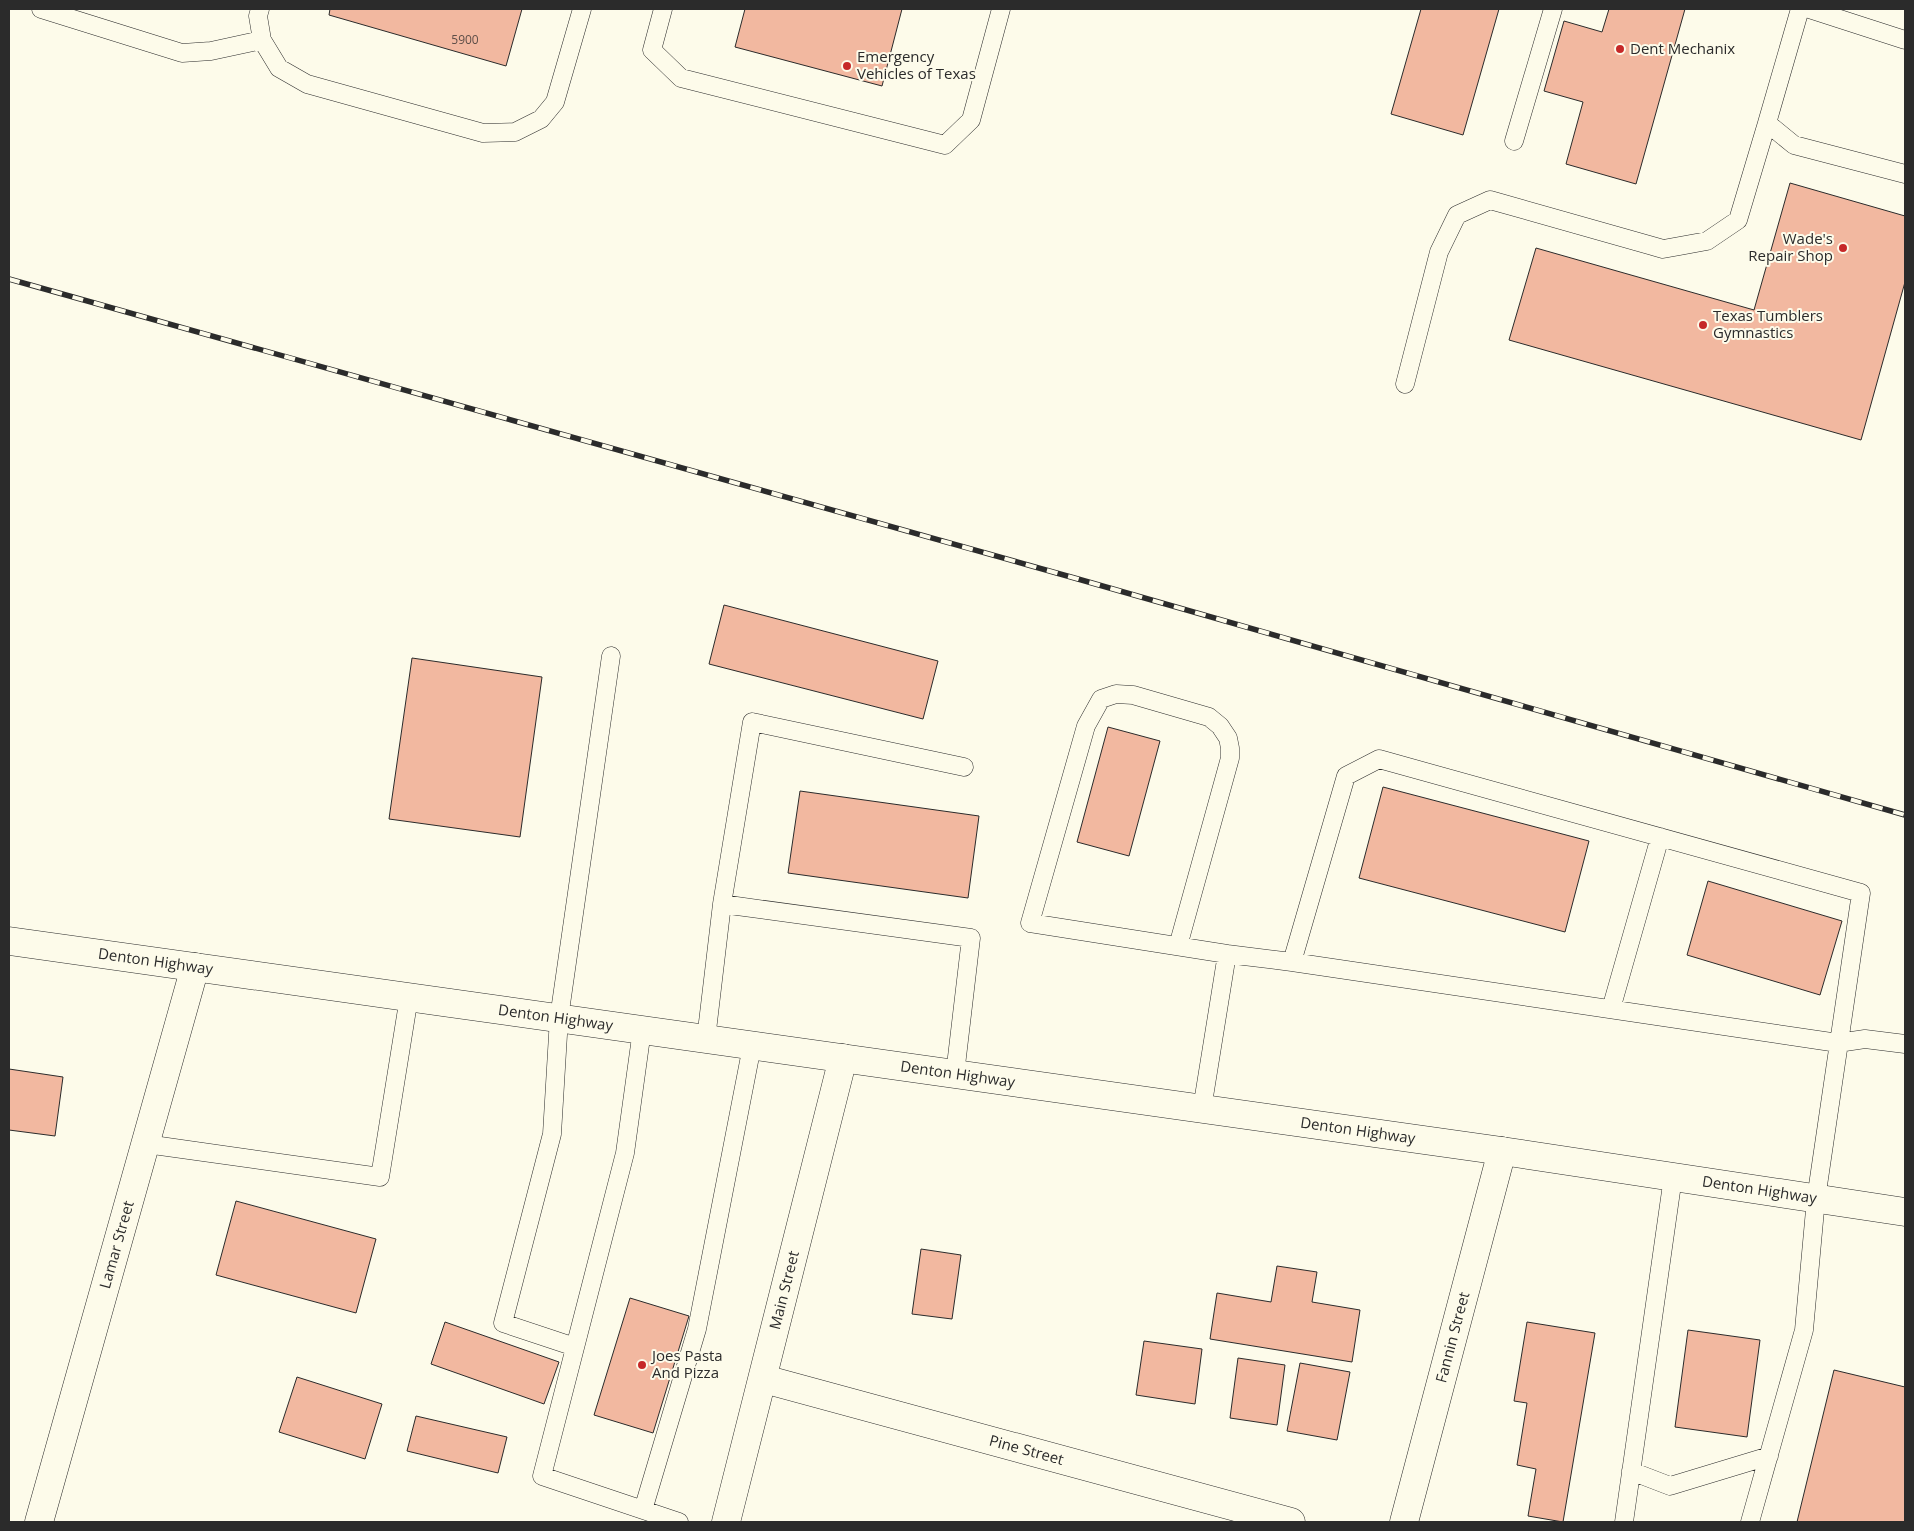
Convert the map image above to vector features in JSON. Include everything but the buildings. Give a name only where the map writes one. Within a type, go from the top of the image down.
[{"type":"street","name":"Denton Highway","points":[[9,941],[1502,1151],[1905,1212]]},
{"type":"street","name":"Lamar Street","points":[[39,1522],[195,967]]},
{"type":"street","name":"Main Street","points":[[726,1522],[764,1379],[843,1058]]},
{"type":"street","name":"Fannin Street","points":[[1404,1522],[1502,1151]]},
{"type":"street","name":"Pine Street","points":[[764,1379],[1290,1522]]},
{"type":"lane","points":[[41,9],[182,53],[211,51],[262,40]]},
{"type":"lane","points":[[260,9],[258,16],[262,40],[279,68],[307,84],[483,134],[515,132],[541,119],[555,102],[582,9]]},
{"type":"lane","points":[[663,9],[652,50],[682,78],[945,145],[971,120],[1001,9]]},
{"type":"lane","points":[[1514,141],[1553,9]]},
{"type":"lane","points":[[1405,384],[1439,252],[1456,215],[1490,200],[1663,249],[1707,241],[1738,220],[1800,9]]},
{"type":"lane","points":[[1809,9],[1905,40]]},
{"type":"lane","points":[[1768,123],[1794,145],[1905,174]]},
{"type":"lane","points":[[575,1347],[503,1323],[552,1134],[559,1018],[611,656]]},
{"type":"lane","points":[[1178,946],[1230,758],[1228,738],[1220,726],[1209,717],[1133,695],[1116,694],[1102,699],[1086,726],[1030,923],[1227,954],[1838,1043],[1866,1039],[1905,1044]]},
{"type":"lane","points":[[706,1039],[722,904],[752,722],[964,767]]},
{"type":"lane","points":[[1292,962],[1346,776],[1379,759],[1861,893],[1816,1199],[1804,1330],[1750,1522]]},
{"type":"lane","points":[[1611,1010],[1660,837]]},
{"type":"lane","points":[[722,904],[971,938],[955,1074]]},
{"type":"lane","points":[[1202,1109],[1227,954]]},
{"type":"lane","points":[[146,1144],[380,1177],[409,997]]},
{"type":"lane","points":[[642,1030],[625,1153],[542,1476],[680,1522]]},
{"type":"lane","points":[[643,1510],[696,1329],[752,1046]]},
{"type":"lane","points":[[1624,1522],[1673,1177]]},
{"type":"lane","points":[[1631,1471],[1670,1486],[1768,1456]]},
{"type":"railway","points":[[9,279],[1078,579],[1905,815]]},
{"type":"place","name":"Dent Mechanix","points":[[1620,49]]},
{"type":"place","name":"Emergency Vehicles of Texas","points":[[847,66]]},
{"type":"place","name":"Wade's Repair Shop","points":[[1843,248]]},
{"type":"place","name":"Texas Tumblers Gymnastics","points":[[1703,325]]},
{"type":"place","name":"Joes Pasta And Pizza","points":[[642,1365]]}]
